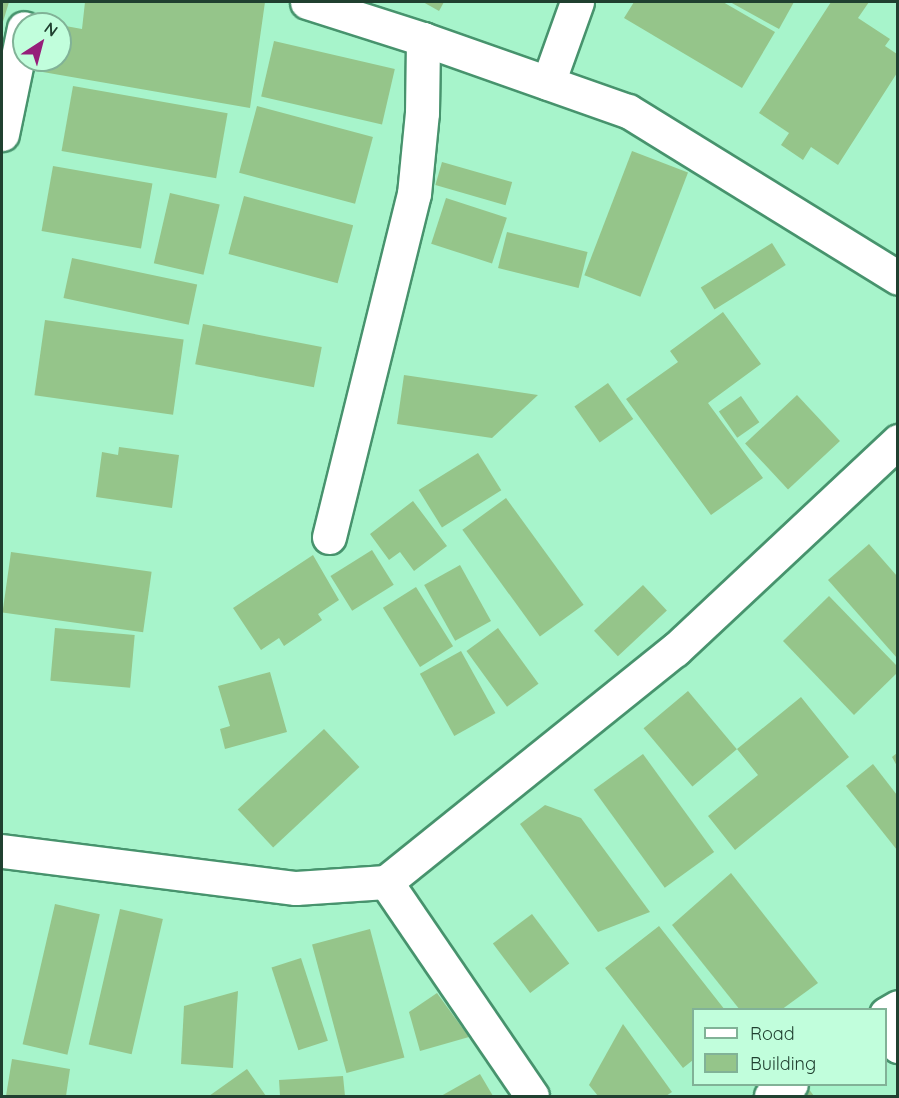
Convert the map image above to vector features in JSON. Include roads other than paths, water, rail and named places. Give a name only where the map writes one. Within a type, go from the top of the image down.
[{"type":"street","points":[[307,2],[423,39],[628,111],[897,278]]},
{"type":"street","points":[[548,83],[577,2]]},
{"type":"street","points":[[329,537],[414,194],[422,113],[423,39]]},
{"type":"street","points":[[2,134],[15,72]]},
{"type":"street","points":[[2,851],[296,888],[386,882],[675,651],[897,441]]},
{"type":"street","points":[[386,882],[532,1096]]},
{"type":"street","points":[[771,1096],[788,1086]]}]
